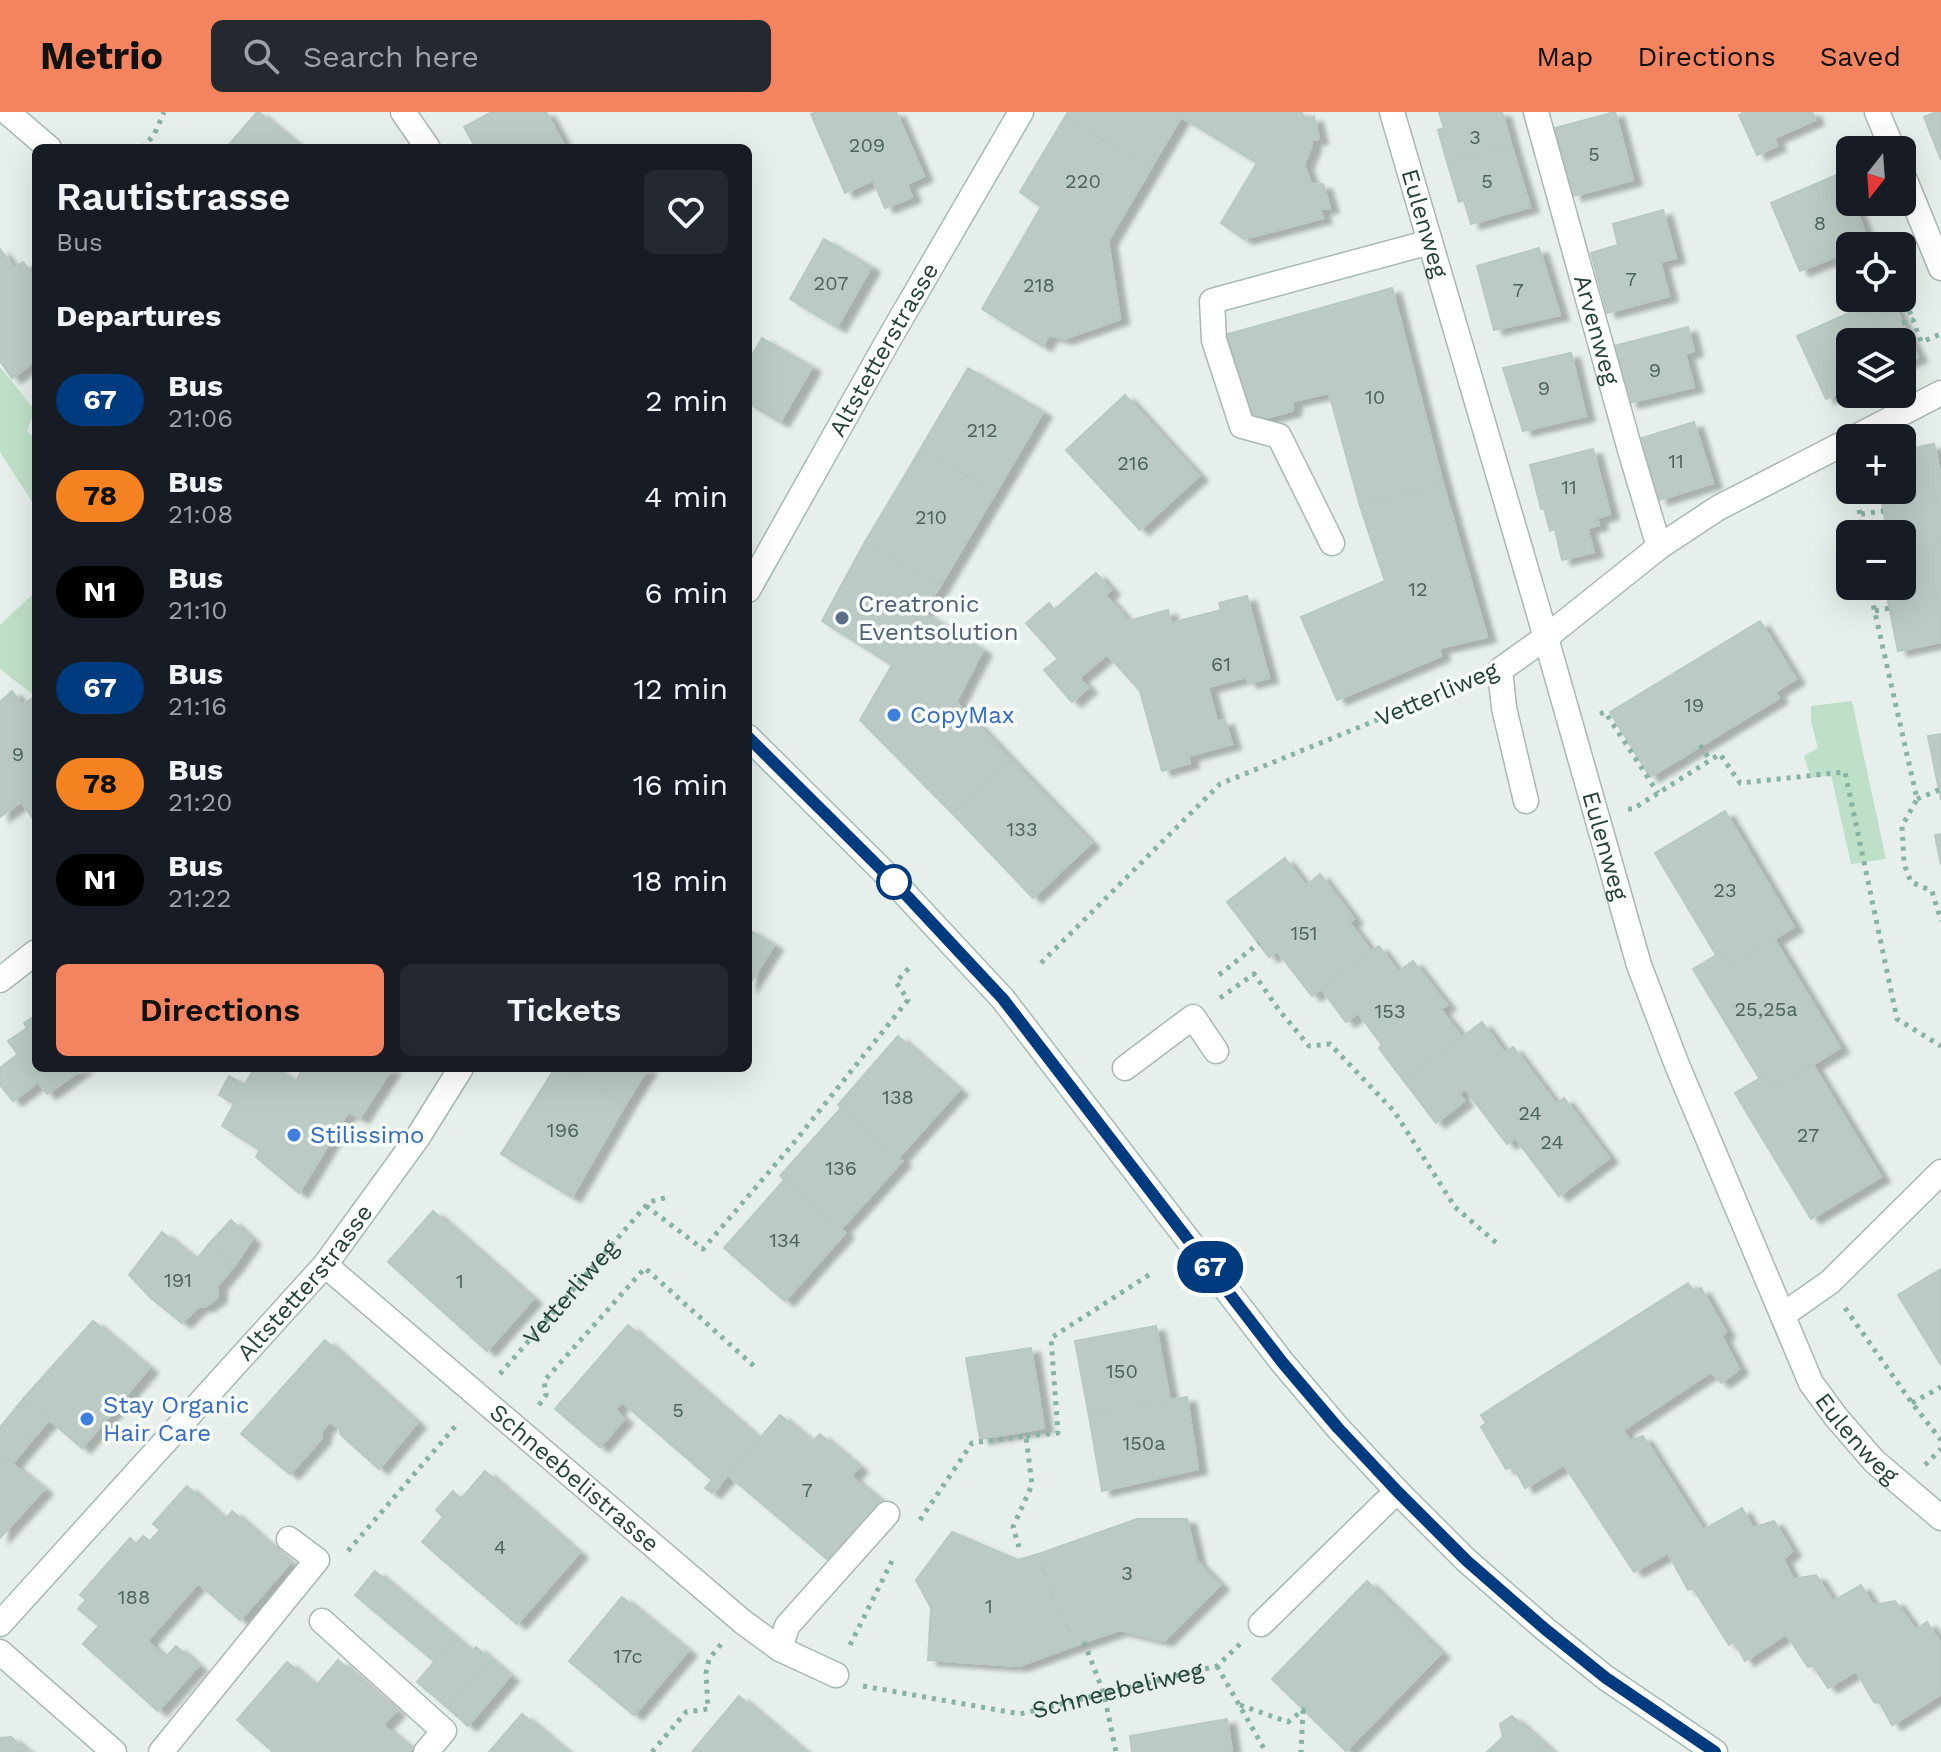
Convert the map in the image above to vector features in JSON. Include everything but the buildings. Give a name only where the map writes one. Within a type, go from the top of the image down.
[{"type":"street","points":[[7,112],[44,144]]},
{"type":"street","points":[[403,112],[425,144]]},
{"type":"street","name":"Eulenweg","points":[[1392,112],[1639,965],[1683,1079],[1811,1383],[1874,1461],[1941,1518]]},
{"type":"street","name":"Arvenweg","points":[[1536,112],[1659,547]]},
{"type":"street","points":[[1877,112],[1887,136]]},
{"type":"street","name":"Altstetterstrasse","points":[[752,583],[1013,115]]},
{"type":"street","points":[[1916,207],[1941,268]]},
{"type":"street","points":[[1332,543],[1279,436],[1242,426],[1214,340],[1212,301],[1430,242]]},
{"type":"street","name":"Vetterliweg","points":[[1881,424],[1941,393]]},
{"type":"street","name":"Vetterliweg","points":[[1500,670],[1659,547],[1718,508],[1836,447]]},
{"type":"street","points":[[1500,670],[1504,708],[1526,801]]},
{"type":"street","points":[[752,741],[894,882],[1003,999],[1282,1362],[1397,1491],[1467,1561],[1545,1629],[1606,1678],[1715,1752]]},
{"type":"street","points":[[0,980],[32,955]]},
{"type":"street","points":[[1125,1068],[1191,1014],[1216,1051]]},
{"type":"street","name":"Altstetterstrasse","points":[[0,1624],[325,1265],[418,1137],[459,1072]]},
{"type":"street","points":[[1783,1315],[1830,1282],[1941,1172]]},
{"type":"street","name":"Schneebelistrasse","points":[[325,1265],[743,1622],[780,1649],[836,1675]]},
{"type":"street","points":[[1261,1624],[1397,1491]]},
{"type":"street","points":[[780,1649],[787,1626],[887,1514]]},
{"type":"street","points":[[161,1752],[317,1560],[289,1539]]},
{"type":"street","points":[[322,1621],[444,1731],[426,1752]]},
{"type":"street","points":[[0,1652],[114,1752]]},
{"type":"path","points":[[146,144],[154,135],[164,112]]},
{"type":"path","points":[[1910,312],[1921,342],[1941,334]]},
{"type":"path","points":[[1902,323],[1913,320]]},
{"type":"path","points":[[1859,504],[1861,520]]},
{"type":"path","points":[[1861,514],[1883,511]]},
{"type":"path","points":[[1872,600],[1917,799]]},
{"type":"path","points":[[1875,611],[1890,608]]},
{"type":"path","name":"Vetterliweg","points":[[1041,963],[1220,784],[1500,670]]},
{"type":"path","points":[[1603,726],[1600,713],[1605,712],[1658,793]]},
{"type":"path","points":[[1700,745],[1710,760]]},
{"type":"path","points":[[1633,809],[1720,754],[1740,783],[1845,772],[1897,1019],[1941,1046]]},
{"type":"path","points":[[1939,790],[1917,799],[1902,826],[1904,864],[1911,882],[1932,891],[1941,888]]},
{"type":"path","points":[[1932,891],[1941,921]]},
{"type":"path","points":[[1219,975],[1259,943]]},
{"type":"path","points":[[648,1204],[703,1249],[792,1145],[908,1000],[896,982],[909,968]]},
{"type":"path","points":[[1191,1014],[1254,974],[1309,1046],[1330,1044],[1394,1111],[1455,1207],[1500,1246]]},
{"type":"path","points":[[648,1204],[668,1197]]},
{"type":"path","name":"Vetterliweg","points":[[494,1382],[648,1204]]},
{"type":"path","points":[[532,1416],[546,1395],[544,1381],[645,1268],[755,1367]]},
{"type":"path","points":[[920,1520],[972,1443],[1058,1433],[1051,1338],[1152,1273]]},
{"type":"path","points":[[1841,1303],[1941,1440]]},
{"type":"path","points":[[1912,1403],[1941,1387]]},
{"type":"path","points":[[1019,1547],[1013,1527],[1032,1485],[1026,1436]]},
{"type":"path","points":[[836,1675],[893,1558]]},
{"type":"path","name":"Schneebeliweg","points":[[866,1687],[1020,1714],[1217,1666],[1261,1624]]},
{"type":"path","points":[[652,1752],[686,1712],[708,1709],[706,1673],[709,1659],[724,1640]]},
{"type":"path","points":[[1084,1642],[1104,1694],[1116,1752]]},
{"type":"path","points":[[1217,1666],[1266,1752]]},
{"type":"path","points":[[1240,1705],[1288,1722],[1303,1710],[1301,1752]]},
{"type":"green space","points":[[0,367],[32,406],[27,431],[32,435],[32,502],[0,452]]},
{"type":"green space","points":[[32,595],[32,694],[0,669],[0,625]]},
{"type":"green space","points":[[1852,701],[1886,859],[1851,864],[1831,775],[1811,778],[1804,756],[1818,748],[1811,722],[1811,706]]},
{"type":"bus line","name":"67","points":[[752,741],[894,882],[1003,999],[1282,1362],[1397,1491],[1467,1561],[1545,1629],[1606,1678],[1715,1752]]},
{"type":"place","name":"Creatronic Eventsolution","points":[[842,618]]},
{"type":"place","name":"CopyMax","points":[[894,715]]},
{"type":"place","name":"Stilissimo","points":[[294,1135]]},
{"type":"place","name":"Stay Organic Hair Care","points":[[87,1419]]}]
